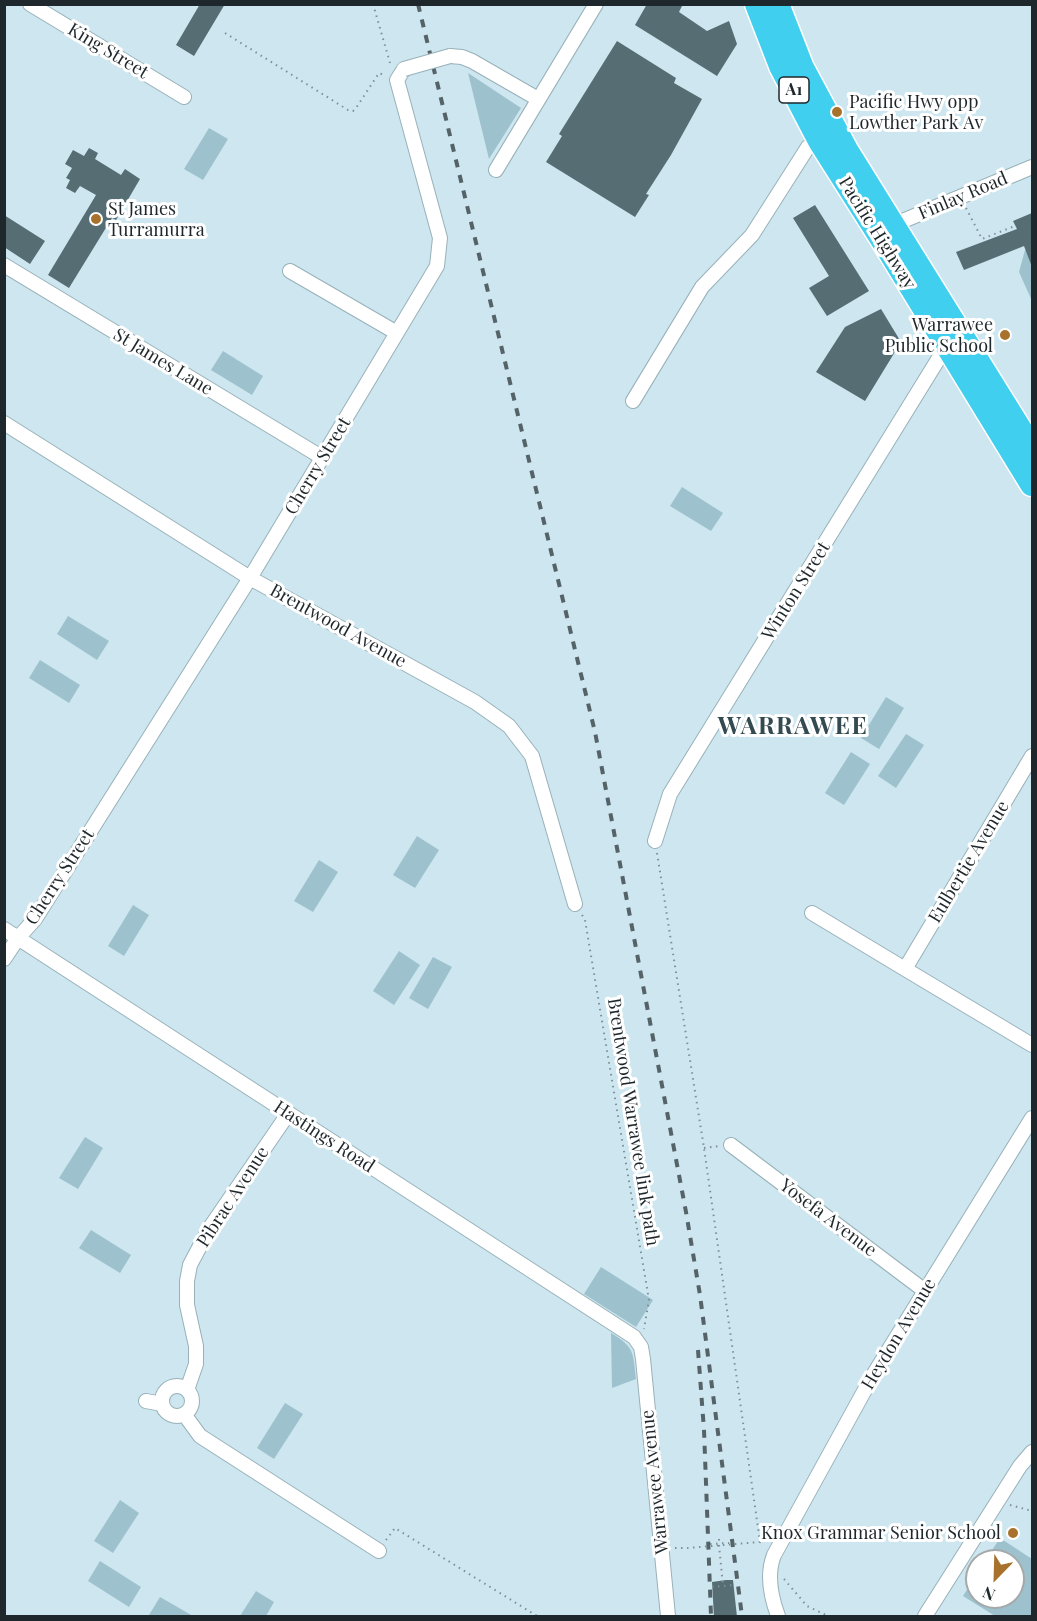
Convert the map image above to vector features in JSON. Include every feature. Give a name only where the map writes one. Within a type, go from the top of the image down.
[{"type":"highway","name":"Pacific Highway","points":[[757,4],[781,66],[820,141],[1032,484]]},
{"type":"highway","name":"Pacific Highway","points":[[777,4],[802,68],[846,150],[1032,449]]},
{"type":"street","name":"King Street","points":[[30,4],[184,97]]},
{"type":"street","points":[[496,170],[597,4]]},
{"type":"street","points":[[401,74],[450,56],[462,57],[538,99]]},
{"type":"street","name":"Cherry Street","points":[[4,959],[41,909],[250,578],[437,266],[440,238],[401,74]]},
{"type":"street","points":[[633,401],[702,287],[752,235],[808,147],[820,141]]},
{"type":"street","name":"Finlay Road","points":[[893,225],[1032,166]]},
{"type":"street","name":"St James Lane","points":[[4,266],[322,458]]},
{"type":"street","points":[[290,271],[398,333]]},
{"type":"street","name":"Winton Street","points":[[655,841],[670,794],[947,345]]},
{"type":"street","name":"Brentwood Avenue","points":[[4,423],[250,578],[475,702],[509,726],[532,756],[575,904]]},
{"type":"street","name":"Eulbertie Avenue","points":[[905,969],[1032,756]]},
{"type":"street","points":[[812,913],[1032,1045]]},
{"type":"street","name":"Hastings Road","points":[[4,929],[612,1321],[634,1337],[641,1347]]},
{"type":"street","name":"Pibrac Avenue","points":[[187,1390],[196,1364],[196,1347],[187,1305],[190,1265],[209,1229],[288,1114]]},
{"type":"street","name":"Heydon Avenue","points":[[777,1550],[872,1377],[1032,1118]]},
{"type":"street","name":"Yosefa Avenue","points":[[731,1144],[925,1291]]},
{"type":"street","name":"Warrawee Avenue","points":[[641,1347],[668,1617]]},
{"type":"street","points":[[146,1401],[162,1404],[169,1413],[176,1416],[184,1414],[192,1403],[187,1390],[179,1387],[165,1392],[162,1404]]},
{"type":"street","points":[[184,1414],[200,1436],[379,1551]]},
{"type":"street","points":[[925,1617],[1020,1466],[1032,1452]]},
{"type":"street","points":[[777,1550],[769,1570],[769,1579],[778,1617]]},
{"type":"path","points":[[373,4],[388,57],[401,74]]},
{"type":"path","points":[[225,33],[348,110],[353,111],[356,108],[379,73],[401,74]]},
{"type":"path","points":[[965,206],[980,239],[1016,226]]},
{"type":"path","points":[[655,841],[704,1148],[760,1542],[710,1544]]},
{"type":"path","name":"Brentwood Warrawee link path","points":[[575,904],[585,920],[649,1300],[641,1347]]},
{"type":"path","points":[[998,1501],[1032,1512]]},
{"type":"path","points":[[379,1551],[395,1528],[537,1617]]},
{"type":"path","points":[[719,1543],[723,1586]]},
{"type":"path","points":[[687,1548],[729,1543]]},
{"type":"path","points":[[777,1550],[784,1581],[807,1606],[828,1617]]},
{"type":"path","points":[[712,1587],[734,1585]]},
{"type":"shaded area","points":[[468,73],[521,108],[489,159]]},
{"type":"shaded area","points":[[209,128],[228,139],[203,180],[184,169]]},
{"type":"shaded area","points":[[1032,247],[1032,301],[1019,272],[1025,250]]},
{"type":"shaded area","points":[[223,351],[263,376],[252,395],[211,370]]},
{"type":"shaded area","points":[[682,487],[723,513],[711,531],[670,506]]},
{"type":"shaded area","points":[[68,616],[109,641],[97,660],[57,634]]},
{"type":"shaded area","points":[[40,660],[80,685],[69,703],[29,678]]},
{"type":"shaded area","points":[[886,697],[904,708],[879,749],[861,738]]},
{"type":"shaded area","points":[[906,734],[924,745],[896,788],[878,776]]},
{"type":"shaded area","points":[[851,752],[870,764],[844,805],[825,793]]},
{"type":"shaded area","points":[[417,836],[439,850],[415,888],[393,875]]},
{"type":"shaded area","points":[[319,860],[338,872],[313,912],[294,901]]},
{"type":"shaded area","points":[[133,905],[149,915],[124,956],[108,946]]},
{"type":"shaded area","points":[[399,951],[420,965],[394,1005],[373,991]]},
{"type":"shaded area","points":[[433,957],[452,967],[428,1009],[409,998]]},
{"type":"shaded area","points":[[85,1137],[103,1148],[78,1189],[59,1178]]},
{"type":"shaded area","points":[[91,1230],[131,1255],[120,1273],[79,1248]]},
{"type":"shaded area","points":[[601,1267],[653,1300],[636,1327],[584,1294]]},
{"type":"shaded area","points":[[611,1333],[629,1347],[636,1379],[612,1388]]},
{"type":"shaded area","points":[[285,1403],[303,1414],[274,1459],[257,1448]]},
{"type":"shaded area","points":[[120,1500],[139,1513],[113,1553],[94,1541]]},
{"type":"shaded area","points":[[1000,1538],[1017,1549],[993,1549]]},
{"type":"shaded area","points":[[1025,1554],[1032,1559],[1032,1616],[995,1616],[984,1609],[1025,1609]]},
{"type":"shaded area","points":[[100,1561],[141,1587],[129,1607],[88,1581]]},
{"type":"shaded area","points":[[256,1591],[274,1602],[266,1616],[240,1616]]},
{"type":"shaded area","points":[[160,1597],[193,1616],[150,1616]]},
{"type":"building","points":[[200,4],[225,4],[194,56],[176,45]]},
{"type":"building","points":[[647,4],[683,4],[679,12],[707,31],[729,21],[737,44],[717,76],[635,25]]},
{"type":"building","points":[[617,41],[676,78],[674,83],[702,99],[635,217],[546,162],[562,136],[559,134]]},
{"type":"building","name":"St James Turramurra","points":[[89,148],[98,153],[95,159],[121,175],[125,169],[140,179],[116,220],[112,218],[69,288],[48,275],[96,195],[80,186],[75,193],[66,188],[70,180],[66,178],[72,168],[65,164],[73,150],[84,156]]},
{"type":"building","points":[[815,205],[869,291],[827,316],[809,288],[829,276],[793,218]]},
{"type":"building","points":[[1032,213],[1032,267],[1024,246],[964,270],[956,252],[1017,229],[1013,221]]},
{"type":"building","points":[[4,215],[45,241],[30,264],[4,247]]},
{"type":"building","points":[[881,309],[901,342],[865,401],[816,372],[845,327]]},
{"type":"building","points":[[733,1580],[737,1617],[714,1617],[712,1582]]},
{"type":"railway","points":[[418,4],[595,732],[700,1295],[742,1616]]},
{"type":"railway","points":[[698,1350],[704,1430],[711,1616]]},
{"type":"place","name":"Pacific Hwy opp Lowther Park Av","points":[[837,112]]},
{"type":"place","name":"St James Turramurra","points":[[96,219]]},
{"type":"place","name":"Warrawee Public School","points":[[1005,335]]},
{"type":"place","name":"Knox Grammar Senior School","points":[[1013,1533]]},
{"type":"district","name":"WARRAWEE","points":[[793,727]]}]
